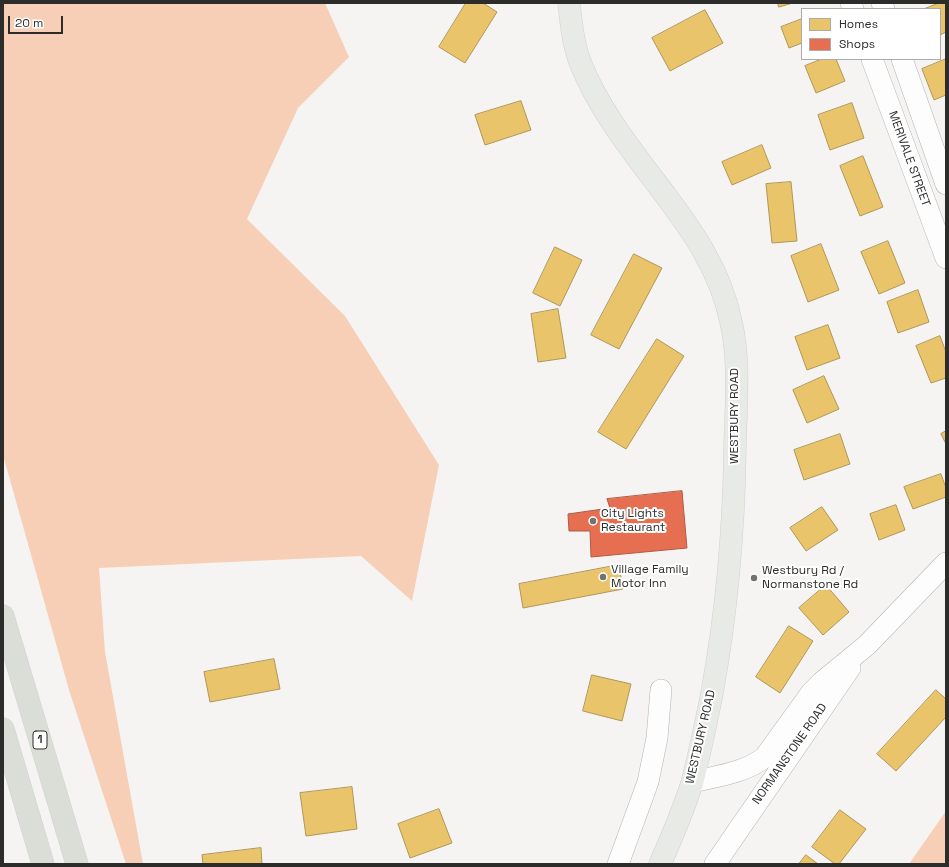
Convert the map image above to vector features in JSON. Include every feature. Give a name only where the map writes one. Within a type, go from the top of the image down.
[{"type":"highway","name":"1","points":[[3,616],[77,864]]},
{"type":"highway","points":[[3,729],[44,864]]},
{"type":"main road","name":"WESTBURY ROAD","points":[[569,3],[573,35],[580,61],[595,91],[612,122],[689,227],[705,253],[725,298],[732,324],[736,389],[735,470],[731,553],[721,645],[708,716],[692,782],[676,829],[660,864]]},
{"type":"street","name":"MERIVALE STREET","points":[[872,60],[946,258]]},
{"type":"street","points":[[902,60],[946,184]]},
{"type":"street","name":"NORMANSTONE ROAD","points":[[692,782],[746,769],[756,764],[765,756],[812,692],[867,645],[946,563]]},
{"type":"street","name":"NORMANSTONE ROAD","points":[[715,864],[786,759],[867,645]]},
{"type":"street","points":[[618,864],[648,782],[657,738],[661,690]]},
{"type":"shaded area","points":[[3,3],[325,3],[349,57],[298,108],[247,219],[345,316],[439,465],[412,601],[361,556],[99,568],[105,652],[143,864],[126,864],[69,690],[3,455]]},
{"type":"shaded area","points":[[946,811],[946,864],[909,864]]},
{"type":"building: Homes","points":[[466,3],[483,3],[497,12],[465,63],[439,47]]},
{"type":"building: Homes","points":[[778,3],[793,3],[779,7]]},
{"type":"building: Homes","points":[[939,3],[945,3],[946,32],[941,34],[941,8],[926,8]]},
{"type":"building: Homes","points":[[705,10],[723,43],[670,71],[652,38]]},
{"type":"building: Homes","points":[[801,19],[801,43],[789,48],[781,27]]},
{"type":"building: Homes","points":[[946,59],[946,95],[934,100],[922,69]]},
{"type":"building: Homes","points":[[820,60],[836,60],[845,81],[816,93],[805,66]]},
{"type":"building: Homes","points":[[521,101],[531,130],[485,145],[475,115]]},
{"type":"building: Homes","points":[[852,103],[864,138],[830,150],[818,115]]},
{"type":"building: Homes","points":[[762,145],[771,168],[732,185],[722,162]]},
{"type":"building: Homes","points":[[863,156],[883,207],[860,216],[840,166]]},
{"type":"building: Homes","points":[[791,182],[797,241],[772,243],[766,184]]},
{"type":"building: Homes","points":[[888,241],[905,283],[879,294],[861,252]]},
{"type":"building: Homes","points":[[821,244],[839,290],[808,302],[791,256]]},
{"type":"building: Homes","points":[[555,247],[582,260],[560,306],[533,293]]},
{"type":"building: Homes","points":[[634,254],[662,268],[619,349],[591,335]]},
{"type":"building: Homes","points":[[918,290],[929,322],[898,333],[887,302]]},
{"type":"building: Homes","points":[[558,309],[566,358],[538,362],[531,314]]},
{"type":"building: Homes","points":[[828,325],[840,358],[807,370],[795,337]]},
{"type":"building: Homes","points":[[940,336],[946,352],[946,378],[931,383],[916,346]]},
{"type":"building: Homes","points":[[657,339],[684,356],[626,449],[598,432]]},
{"type":"building: Homes","points":[[824,376],[839,409],[807,423],[793,390]]},
{"type":"building: Homes","points":[[946,431],[946,444],[941,434]]},
{"type":"building: Homes","points":[[840,434],[850,464],[804,480],[794,450]]},
{"type":"building: Homes","points":[[941,474],[946,488],[946,497],[913,509],[904,487]]},
{"type":"building: Homes","points":[[896,505],[905,530],[879,540],[870,514]]},
{"type":"building: Homes","points":[[822,507],[838,530],[806,551],[790,528]]},
{"type":"building: Homes","points":[[619,565],[623,589],[523,608],[519,584]]},
{"type":"building: Homes","points":[[826,585],[849,612],[823,635],[799,608]]},
{"type":"building: Homes","points":[[789,626],[813,641],[780,693],[756,677]]},
{"type":"building: Homes","points":[[274,659],[280,689],[210,702],[204,672]]},
{"type":"building: Homes","points":[[592,675],[631,684],[622,721],[583,711]]},
{"type":"building: Homes","points":[[936,690],[946,699],[946,717],[896,771],[877,754]]},
{"type":"building: Homes","points":[[352,787],[357,829],[306,836],[300,793]]},
{"type":"building: Homes","points":[[439,809],[452,843],[410,858],[398,824]]},
{"type":"building: Homes","points":[[840,810],[866,829],[839,864],[835,864],[812,847]]},
{"type":"building: Homes","points":[[261,848],[262,864],[203,864],[202,855]]},
{"type":"building: Homes","points":[[806,855],[818,864],[799,864]]},
{"type":"building: Shops","points":[[682,491],[687,548],[591,557],[590,531],[569,531],[568,514],[610,508],[607,499]]},
{"type":"place","name":"City Lights Restaurant","points":[[593,521]]},
{"type":"place","name":"Village Family Motor Inn","points":[[603,577]]},
{"type":"place","name":"Westbury Rd / Normanstone Rd","points":[[754,578]]}]
